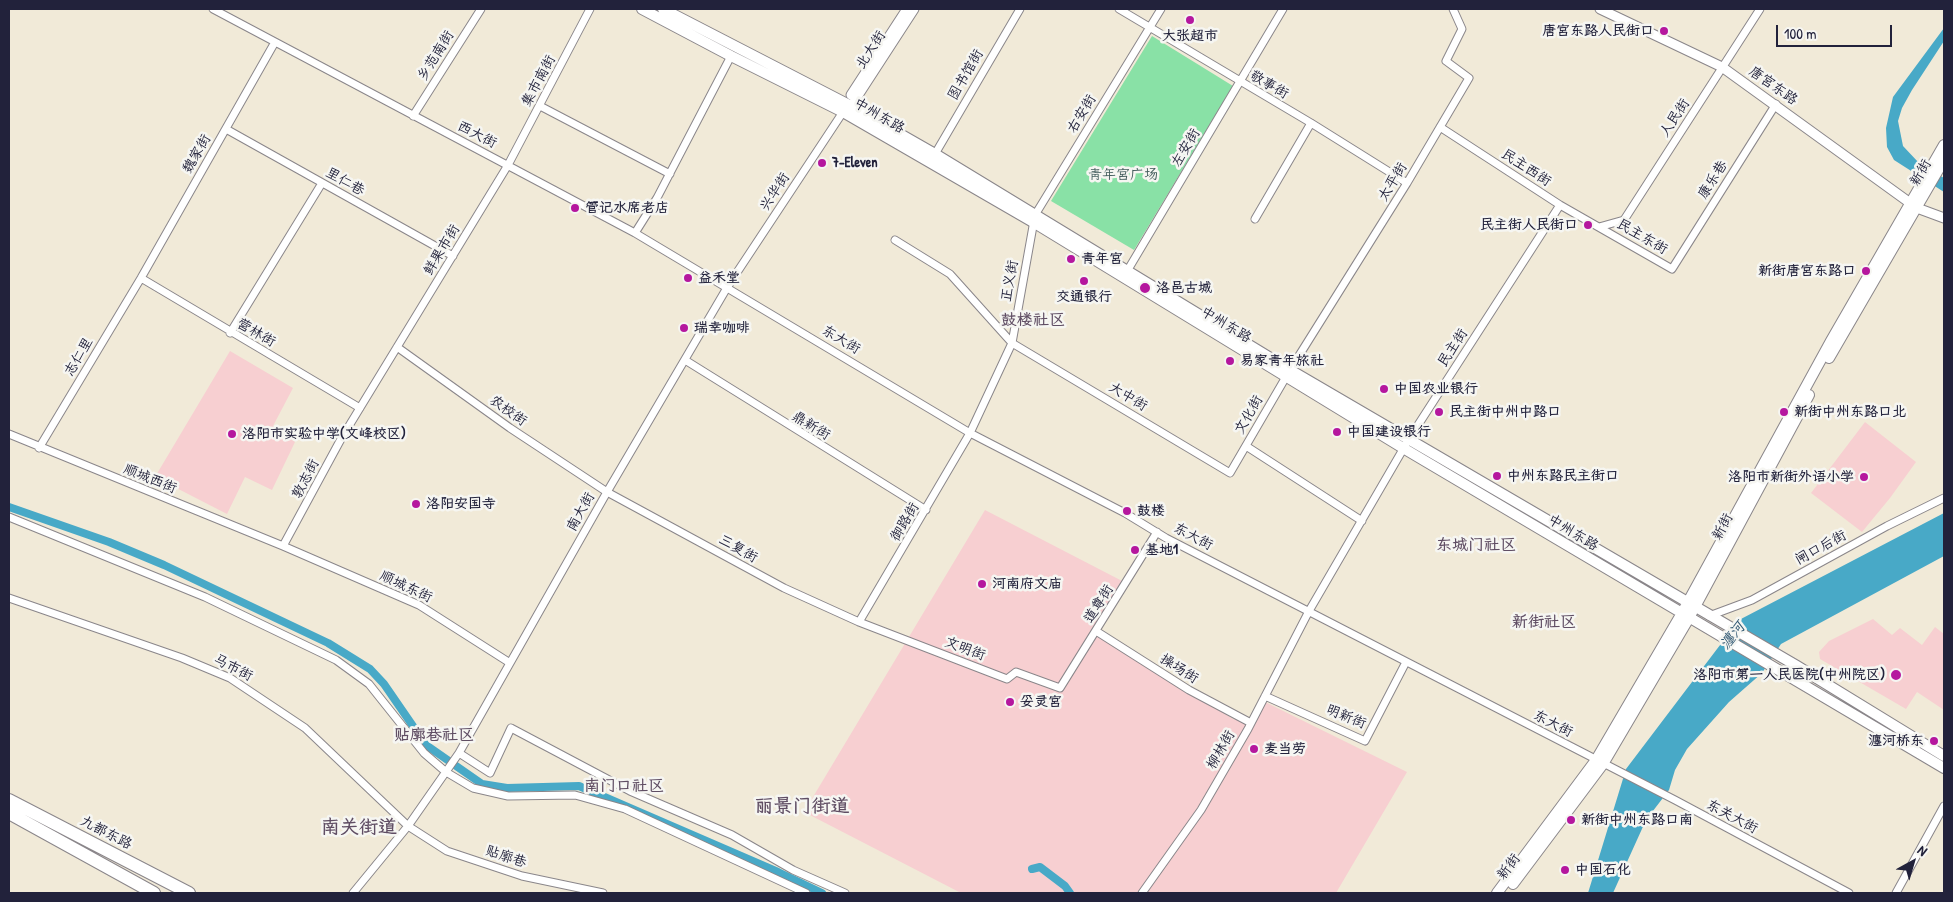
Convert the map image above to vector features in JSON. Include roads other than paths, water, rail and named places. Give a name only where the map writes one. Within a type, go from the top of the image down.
[{"type":"highway","name":"九都东路","points":[[9,800],[189,893]]},
{"type":"highway","name":"九都东路","points":[[9,813],[154,893]]},
{"type":"main road","name":"中州东路","points":[[642,9],[731,56],[847,107],[1034,218],[1686,615],[1712,622]]},
{"type":"main road","name":"中州东路","points":[[663,9],[935,154],[1034,218]]},
{"type":"main road","name":"新街","points":[[1506,893],[1600,762],[1686,615],[1914,205],[1940,162],[1944,145]]},
{"type":"main road","name":"中州东路","points":[[1406,444],[1691,605],[1712,622]]},
{"type":"main road","points":[[1712,622],[1797,666],[1944,756]]},
{"type":"main road","points":[[1712,622],[1786,673],[1944,768]]},
{"type":"main road","points":[[1498,893],[1600,762]]},
{"type":"street","name":"乡范南街","points":[[413,116],[480,9]]},
{"type":"street","name":"集市南街","points":[[508,165],[590,9]]},
{"type":"street","name":"北大街","points":[[847,107],[907,9]]},
{"type":"street","name":"北大街","points":[[847,107],[914,9]]},
{"type":"street","name":"图书馆街","points":[[935,154],[1020,9]]},
{"type":"street","name":"敬事街","points":[[1119,9],[1239,82],[1311,123],[1407,183]]},
{"type":"street","name":"右安街","points":[[1034,218],[1160,9]]},
{"type":"street","name":"左安街","points":[[1125,274],[1283,9]]},
{"type":"street","name":"太平街","points":[[1288,373],[1407,183],[1469,78],[1446,61],[1462,29],[1453,9]]},
{"type":"street","name":"唐宫东路","points":[[1600,9],[1722,67],[1914,205],[1944,218]]},
{"type":"street","name":"人民街","points":[[1599,227],[1624,220],[1760,9]]},
{"type":"street","name":"西大街","points":[[217,10],[635,233],[728,286]]},
{"type":"street","name":"魏家街","points":[[140,278],[275,42]]},
{"type":"street","points":[[635,233],[670,174],[731,56]]},
{"type":"street","name":"康乐巷","points":[[1672,269],[1776,104]]},
{"type":"street","points":[[540,106],[670,174]]},
{"type":"street","name":"兴华街","points":[[728,286],[847,107]]},
{"type":"street","points":[[1254,220],[1311,123]]},
{"type":"street","name":"民主西街","points":[[1440,127],[1560,205],[1599,227]]},
{"type":"street","name":"里仁巷","points":[[226,129],[453,256]]},
{"type":"street","name":"鲜果市街","points":[[397,347],[508,165]]},
{"type":"street","points":[[230,333],[322,183]]},
{"type":"street","name":"民主街","points":[[1308,611],[1406,444],[1560,205]]},
{"type":"street","name":"正义街","points":[[970,433],[1015,345],[1034,218]]},
{"type":"street","name":"民主东街","points":[[1599,227],[1672,269]]},
{"type":"street","name":"大中街","points":[[895,240],[950,274],[1015,345],[1230,473]]},
{"type":"street","name":"营林街","points":[[140,278],[230,333],[360,408]]},
{"type":"street","name":"志仁里","points":[[39,448],[140,278]]},
{"type":"street","name":"南大街","points":[[353,893],[408,826],[459,753],[607,492],[728,286]]},
{"type":"street","name":"东大街","points":[[728,286],[970,433],[1600,762]]},
{"type":"street","name":"敦志街","points":[[283,546],[340,439],[397,347]]},
{"type":"street","name":"农校街","points":[[397,347],[510,428],[607,492]]},
{"type":"street","name":"鼎新街","points":[[685,360],[926,510]]},
{"type":"street","name":"文化街","points":[[1230,473],[1288,373]]},
{"type":"street","name":"御路街","points":[[859,622],[970,433]]},
{"type":"street","name":"顺城西街","points":[[9,434],[39,448],[283,546]]},
{"type":"street","points":[[1246,446],[1362,521]]},
{"type":"street","name":"三复街","points":[[607,492],[784,588],[859,622]]},
{"type":"street","name":"闸口后街","points":[[1712,622],[1887,526],[1944,498]]},
{"type":"street","points":[[9,517],[205,597],[336,660],[369,684],[424,752],[446,772],[473,788],[508,796],[574,794],[625,809],[806,893]]},
{"type":"street","name":"道尊街","points":[[1060,688],[1157,532]]},
{"type":"street","name":"顺城东街","points":[[283,546],[419,605],[510,663]]},
{"type":"street","name":"马市街","points":[[9,598],[182,658],[230,678],[262,697],[305,728],[408,826]]},
{"type":"street","name":"柳林街","points":[[1142,893],[1201,810],[1251,723],[1308,611]]},
{"type":"street","name":"文明街","points":[[859,622],[1007,679],[1016,672],[1060,688]]},
{"type":"street","name":"操场街","points":[[1096,631],[1189,690],[1251,723]]},
{"type":"street","name":"明新街","points":[[1265,696],[1365,741],[1406,662]]},
{"type":"street","points":[[459,753],[490,773],[511,728],[630,791],[732,835],[793,870],[845,893]]},
{"type":"street","name":"东关大街","points":[[1600,762],[1849,893]]},
{"type":"street","points":[[1896,893],[1944,806]]},
{"type":"street","name":"贴廓巷","points":[[408,826],[447,851],[522,876],[603,893]]},
{"type":"water","points":[[1944,28],[1944,41],[1912,90],[1902,108],[1898,121],[1903,146],[1919,163],[1944,178],[1944,192],[1894,160],[1887,147],[1886,128],[1893,97]]},
{"type":"water","name":"瀍河","points":[[1944,513],[1944,556],[1781,644],[1762,673],[1729,702],[1687,749],[1675,770],[1669,790],[1646,820],[1613,893],[1588,893],[1626,769],[1739,620]]},
{"type":"waterway","points":[[9,507],[109,542],[164,565],[328,643],[370,669],[384,684],[426,745],[482,784],[507,788],[579,786],[822,893]]},
{"type":"waterway","points":[[1032,869],[1040,867],[1065,886],[1070,893]]},
{"type":"place","name":"大张超市","points":[[1190,20]]},
{"type":"place","name":"唐宫东路人民街口","points":[[1664,31]]},
{"type":"place","name":"7-Eleven","points":[[822,163]]},
{"type":"place","name":"管记水席老店","points":[[575,208]]},
{"type":"place","name":"民主街人民街口","points":[[1588,225]]},
{"type":"place","name":"青年宫","points":[[1071,259]]},
{"type":"place","name":"新街唐宫东路口","points":[[1866,271]]},
{"type":"place","name":"益禾堂","points":[[688,278]]},
{"type":"place","name":"交通银行","points":[[1084,281]]},
{"type":"place","name":"洛邑古城","points":[[1145,288]]},
{"type":"place","name":"瑞幸咖啡","points":[[684,328]]},
{"type":"place","name":"易家青年旅社","points":[[1230,361]]},
{"type":"place","name":"中国农业银行","points":[[1384,389]]},
{"type":"place","name":"民主街中州中路口","points":[[1439,412]]},
{"type":"place","name":"新街中州东路口北","points":[[1784,412]]},
{"type":"place","name":"中国建设银行","points":[[1337,432]]},
{"type":"place","name":"洛阳市实验中学(文峰校区)","points":[[232,434]]},
{"type":"place","name":"中州东路民主街口","points":[[1497,476]]},
{"type":"place","name":"洛阳市新街外语小学","points":[[1864,477]]},
{"type":"place","name":"洛阳安国寺","points":[[416,504]]},
{"type":"place","name":"鼓楼","points":[[1127,511]]},
{"type":"place","name":"基地1","points":[[1135,550]]},
{"type":"place","name":"河南府文庙","points":[[982,584]]},
{"type":"place","name":"洛阳市第一人民医院(中州院区)","points":[[1896,675]]},
{"type":"place","name":"妥灵宫","points":[[1010,702]]},
{"type":"place","name":"瀍河桥东","points":[[1934,741]]},
{"type":"place","name":"麦当劳","points":[[1254,749]]},
{"type":"place","name":"新街中州东路口南","points":[[1571,820]]},
{"type":"place","name":"中国石化","points":[[1565,870]]},
{"type":"district","name":"鼓楼社区","points":[[1033,321]]},
{"type":"district","name":"东城门社区","points":[[1476,546]]},
{"type":"district","name":"新街社区","points":[[1544,623]]},
{"type":"district","name":"贴廓巷社区","points":[[434,736]]},
{"type":"district","name":"南门口社区","points":[[624,787]]},
{"type":"district","name":"丽景门街道","points":[[802,807]]},
{"type":"district","name":"南关街道","points":[[359,828]]},
{"type":"park label","name":"青年宫广场","points":[[1123,175]]}]
